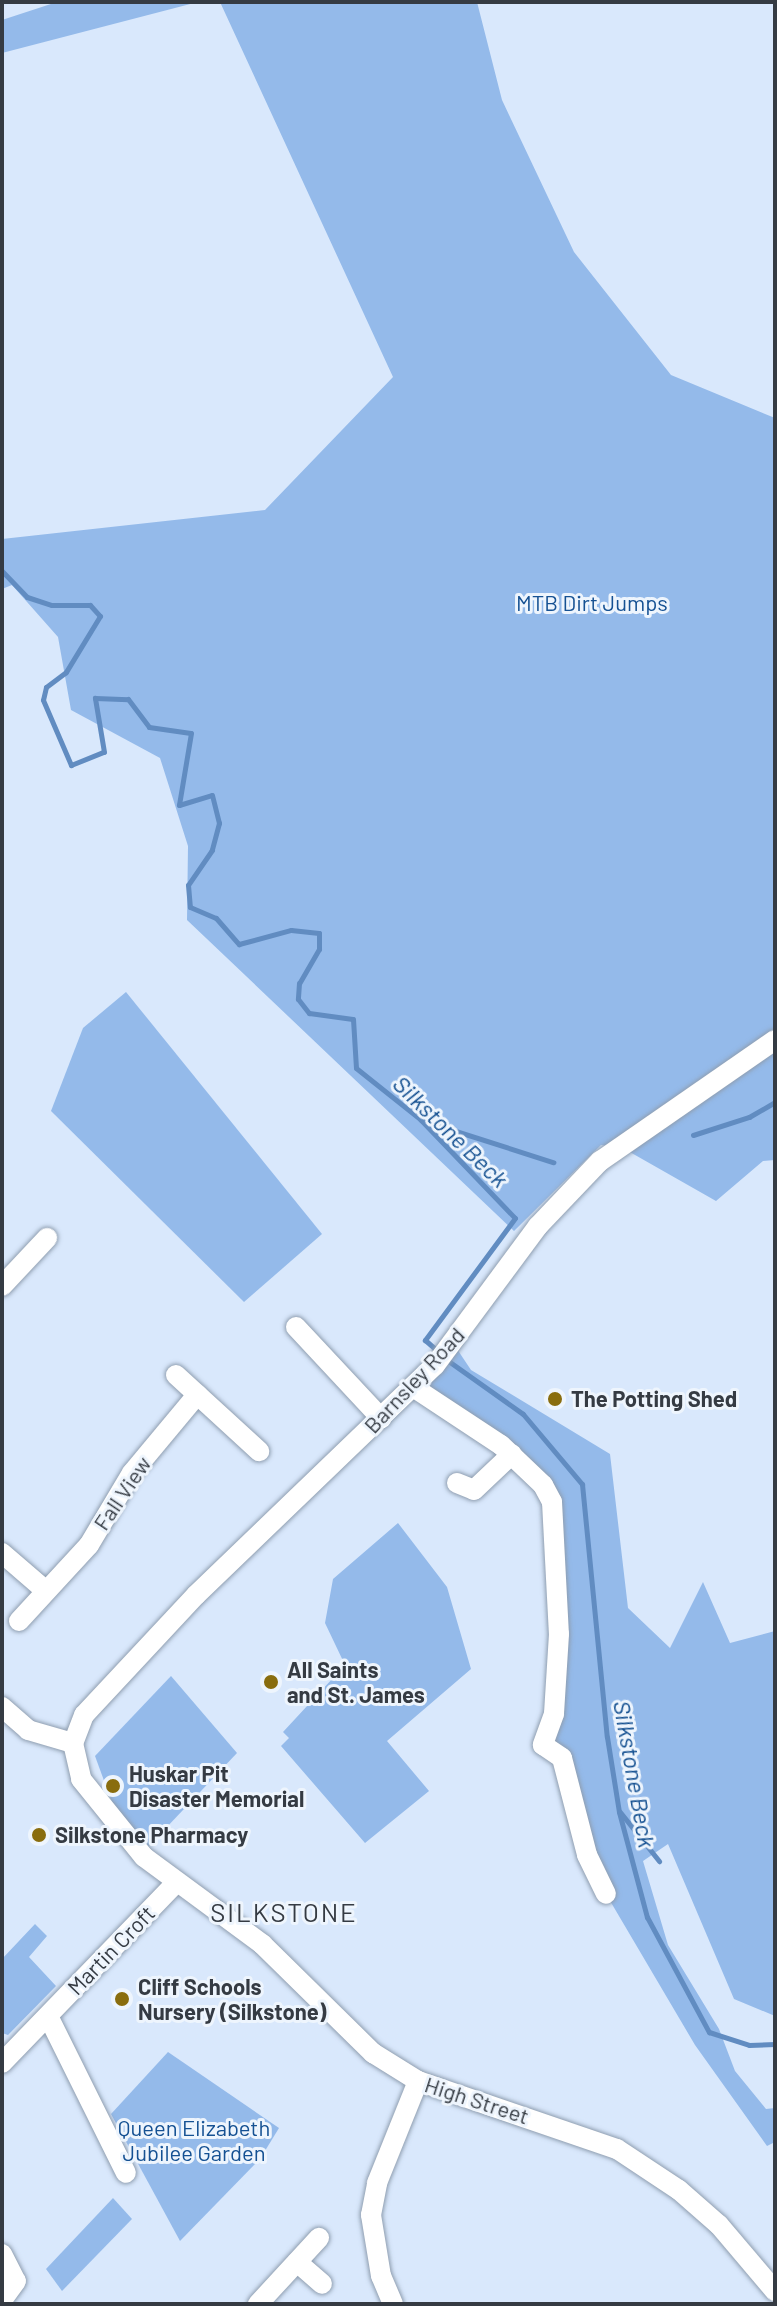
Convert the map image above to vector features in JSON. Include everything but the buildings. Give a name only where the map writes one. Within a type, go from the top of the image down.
[{"type":"street","name":"Barnsley Road","points":[[73,1743],[84,1715],[196,1595],[435,1365],[538,1226],[600,1161],[775,1040]]},
{"type":"street","points":[[2,1286],[24,1248],[47,1238]]},
{"type":"street","points":[[296,1327],[381,1418]]},
{"type":"street","points":[[176,1375],[259,1451]]},
{"type":"street","points":[[413,1387],[512,1454],[543,1485],[552,1502],[559,1634],[554,1714],[535,1749],[562,1758],[587,1855],[606,1894]]},
{"type":"street","name":"Fall View","points":[[19,1621],[89,1545],[132,1473],[197,1395]]},
{"type":"street","points":[[472,1491],[512,1454]]},
{"type":"street","points":[[2,1553],[46,1591]]},
{"type":"street","points":[[3,1711],[28,1730],[73,1743]]},
{"type":"street","name":"High Street","points":[[73,1743],[81,1779],[108,1817],[175,1884],[262,1944],[373,2053],[418,2081],[617,2149],[679,2190],[719,2225],[775,2291]]},
{"type":"street","name":"Martin Croft","points":[[2,2063],[175,1884]]},
{"type":"street","points":[[48,2016],[107,2156],[126,2173]]},
{"type":"street","points":[[393,2304],[381,2276],[371,2215],[377,2183],[418,2081]]},
{"type":"street","points":[[258,2304],[319,2238]]},
{"type":"street","points":[[2,2254],[16,2281],[2,2300]]},
{"type":"street","points":[[297,2262],[322,2284]]},
{"type":"green space","points":[[57,2],[198,2],[2,53],[2,20]]},
{"type":"green space","name":"MTB Dirt Jumps","points":[[220,2],[477,2],[502,100],[574,252],[671,375],[775,418],[775,1160],[763,1161],[716,1201],[621,1147],[601,1145],[514,1231],[187,920],[188,846],[160,758],[71,710],[58,637],[12,585],[2,589],[2,539],[265,510],[393,377]]},
{"type":"green space","points":[[126,992],[322,1234],[244,1302],[51,1111],[83,1028]]},
{"type":"green space","points":[[453,1343],[471,1370],[610,1454],[628,1608],[670,1648],[703,1582],[730,1643],[775,1631],[775,2016],[734,1999],[668,1844],[643,1861],[668,1945],[719,2029],[735,2071],[766,2109],[775,2108],[775,2142],[767,2146],[695,2045],[606,1894],[562,1759],[543,1745],[554,1714],[543,1485],[413,1387]]},
{"type":"green space","points":[[398,1523],[447,1587],[471,1669],[387,1741],[429,1791],[365,1843],[281,1746],[289,1738],[283,1732],[345,1665],[325,1623],[333,1579]]},
{"type":"green space","points":[[171,1676],[237,1753],[147,1848],[114,1808],[95,1756]]},
{"type":"green space","points":[[35,1924],[47,1936],[29,1957],[56,1986],[8,2035],[2,2033],[2,1959]]},
{"type":"green space","name":"Queen Elizabeth Jubilee Garden","points":[[168,2052],[279,2128],[260,2159],[180,2241],[111,2114]]},
{"type":"green space","points":[[113,2198],[132,2219],[62,2291],[46,2269]]},
{"type":"waterway","name":"Silkstone Beck","points":[[2,571],[27,597],[52,605],[90,605],[100,616],[66,672],[46,687],[43,700],[71,765],[104,752],[95,698],[128,699],[149,727],[191,733],[179,805],[212,795],[219,823],[212,850],[188,885],[190,907],[216,918],[239,944],[291,930],[319,933],[319,949],[299,983],[298,999],[309,1013],[353,1019],[356,1068],[420,1119],[515,1218],[425,1340],[440,1353]]},
{"type":"waterway","points":[[693,1135],[749,1117],[775,1102]]},
{"type":"waterway","points":[[421,1120],[553,1162]]},
{"type":"waterway","name":"Silkstone Beck","points":[[447,1360],[523,1414],[582,1484],[607,1737],[619,1812],[647,1917],[709,2032],[749,2045],[775,2044]]},
{"type":"waterway","points":[[620,1812],[659,1861]]},
{"type":"place","name":"The Potting Shed","points":[[555,1399]]},
{"type":"place","name":"All Saints and St. James","points":[[271,1682]]},
{"type":"place","name":"Huskar Pit Disaster Memorial","points":[[113,1786]]},
{"type":"place","name":"Silkstone Pharmacy","points":[[39,1835]]},
{"type":"place","name":"Cliff Schools Nursery (Silkstone)","points":[[122,1999]]},
{"type":"district","name":"SILKSTONE","points":[[284,1912]]}]
